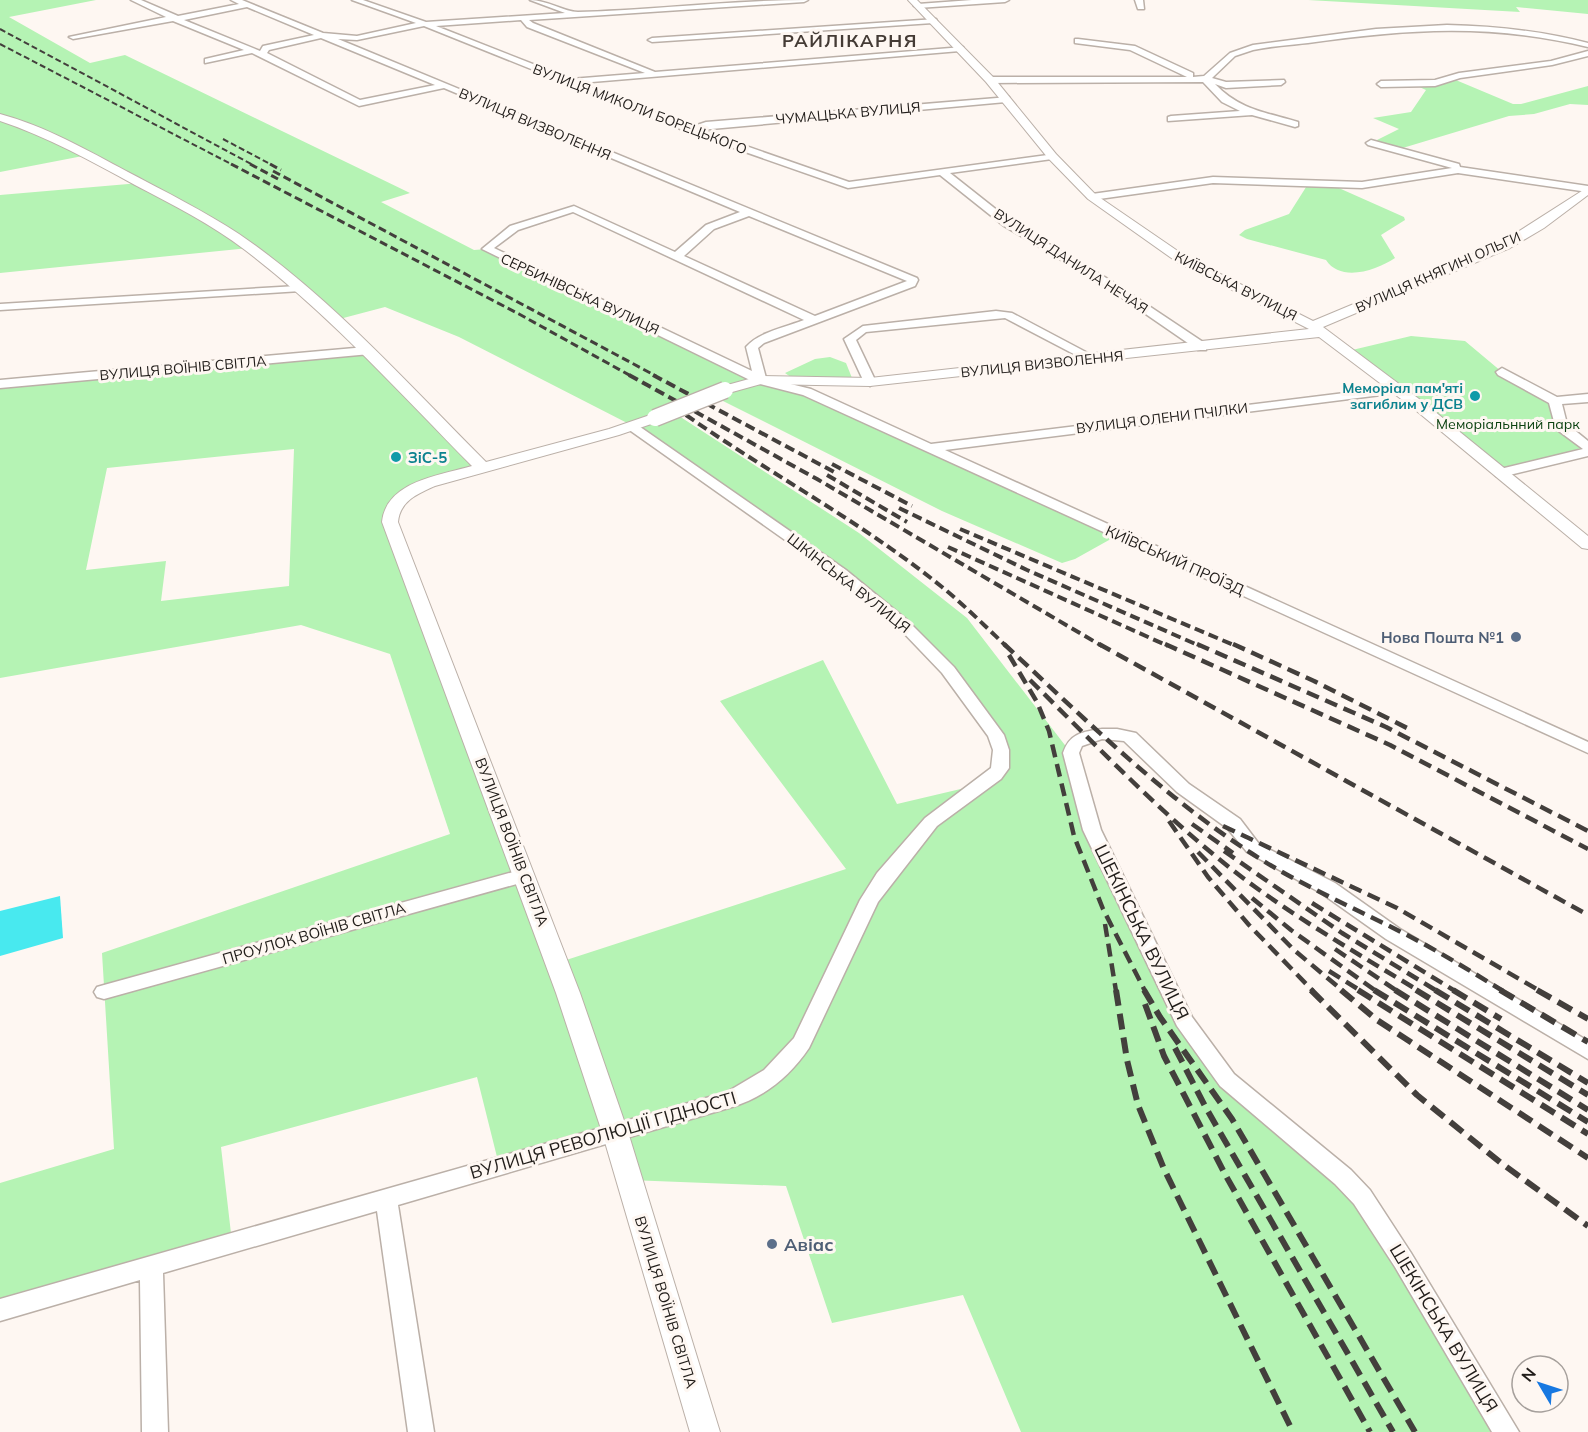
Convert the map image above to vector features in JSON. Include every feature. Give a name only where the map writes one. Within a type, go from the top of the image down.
[{"type":"street","points":[[135,0],[176,19],[260,51],[359,103],[443,86]]},
{"type":"street","points":[[235,0],[322,35],[357,38],[425,24],[804,0]]},
{"type":"street","name":"ВУЛИЦЯ МИКОЛИ БОРЕЦЬКОГО","points":[[356,0],[425,24],[691,130],[848,184],[858,185],[942,172]]},
{"type":"street","points":[[534,0],[578,15]]},
{"type":"street","points":[[622,12],[625,0]]},
{"type":"street","points":[[915,3],[1005,0]]},
{"type":"street","name":"КИЇВСЬКА ВУЛИЦЯ","points":[[915,3],[990,80],[1052,156],[1092,196],[1181,259],[1318,329],[1397,389],[1588,544]]},
{"type":"street","points":[[73,37],[247,5]]},
{"type":"street","points":[[523,18],[530,25],[654,73]]},
{"type":"street","points":[[652,40],[933,21]]},
{"type":"street","points":[[990,80],[1203,79],[1229,57],[1244,50],[1395,30],[1456,27],[1504,28],[1546,34],[1588,45]]},
{"type":"street","points":[[207,61],[260,51],[322,35]]},
{"type":"street","name":"ВУЛИЦЯ ВИЗВОЛЕННЯ","points":[[322,35],[913,280],[911,284],[760,341],[752,347],[760,380]]},
{"type":"street","points":[[1078,41],[1132,48],[1155,61],[1226,85],[1281,82]]},
{"type":"street","points":[[569,82],[654,73],[960,49]]},
{"type":"street","points":[[1381,84],[1435,82],[1459,76],[1551,63],[1588,53]]},
{"type":"street","points":[[1203,79],[1227,101],[1253,113],[1294,124]]},
{"type":"street","name":"ЧУМАЦЬКА ВУЛИЦЯ","points":[[691,130],[706,125],[1006,99]]},
{"type":"street","points":[[1171,119],[1253,113]]},
{"type":"street","points":[[0,117],[63,142],[184,207],[250,248],[366,351],[482,467]]},
{"type":"street","points":[[1371,143],[1472,171]]},
{"type":"street","points":[[942,172],[1052,156]]},
{"type":"street","points":[[1092,196],[1204,181],[1362,185],[1440,171],[1472,171]]},
{"type":"street","name":"ВУЛИЦЯ КНЯГИНІ ОЛЬГИ","points":[[1472,171],[1586,193]]},
{"type":"street","name":"ВУЛИЦЯ ДАНИЛА НЕЧАЯ","points":[[942,172],[1008,224],[1109,284],[1202,347]]},
{"type":"street","name":"ВУЛИЦЯ КНЯГИНІ ОЛЬГИ","points":[[1318,329],[1506,245],[1586,193]]},
{"type":"street","name":"СЕРБИНІВСЬКА ВУЛИЦЯ","points":[[676,256],[574,209],[514,228],[487,249],[760,380]]},
{"type":"street","points":[[750,212],[710,227],[676,256],[813,320]]},
{"type":"street","points":[[0,307],[297,289]]},
{"type":"street","points":[[840,310],[863,329]]},
{"type":"street","points":[[870,382],[850,339],[863,329],[996,314],[1008,315],[1092,359]]},
{"type":"street","name":"ВУЛИЦЯ ВИЗВОЛЕННЯ","points":[[482,467],[633,426],[725,390],[760,380],[870,382],[1202,347],[1318,329]]},
{"type":"street","name":"ВУЛИЦЯ ВОЇНІВ СВІТЛА","points":[[0,384],[366,351]]},
{"type":"street","points":[[1502,372],[1555,401],[1588,398]]},
{"type":"street","name":"КИЇВСЬКИЙ ПРОЇЗД","points":[[760,380],[807,392],[1529,719],[1588,748]]},
{"type":"street","name":"ВУЛИЦЯ ОЛЕНИ ПЧІЛКИ","points":[[927,448],[1397,389]]},
{"type":"street","points":[[1555,401],[1561,426],[1588,447]]},
{"type":"street","name":"ШКІНСЬКА ВУЛИЦЯ","points":[[633,426],[841,573],[902,622],[930,650],[948,670],[996,735],[1002,758],[995,775],[986,783]]},
{"type":"street","points":[[1501,473],[1588,452]]},
{"type":"street","name":"ВУЛИЦЯ ВОЇНІВ СВІТЛА","points":[[482,467],[418,487],[395,504],[390,522],[568,993],[615,1132],[705,1432]]},
{"type":"street","name":"ШЕКІНСЬКА ВУЛИЦЯ","points":[[1506,1432],[1403,1260],[1362,1197],[1343,1177],[1227,1080],[1184,1021],[1092,830],[1071,753],[1075,743],[1080,739],[1120,733],[1130,737],[1191,794],[1233,821],[1248,838],[1253,848],[1328,888],[1393,934],[1588,1051]]},
{"type":"street","name":"ВУЛИЦЯ РЕВОЛЮЦІЇ ГІДНОСТІ","points":[[0,1310],[732,1099],[750,1091],[774,1076],[793,1056],[802,1042],[869,900],[884,878],[932,822],[953,804],[986,783]]},
{"type":"street","name":"ПРОУЛОК ВОЇНІВ СВІТЛА","points":[[104,992],[524,875]]},
{"type":"street","points":[[386,1197],[421,1432]]},
{"type":"street","points":[[152,1274],[155,1432]]},
{"type":"green space","points":[[0,0],[96,0],[9,17],[90,63],[125,55],[410,193],[381,202],[474,250],[487,249],[760,380],[783,384],[1118,535],[1075,559],[1062,563],[942,511],[719,399],[679,416],[859,533],[967,618],[1071,753],[1092,830],[1184,1021],[1227,1080],[1343,1177],[1506,1432],[1021,1432],[963,1295],[832,1323],[786,1186],[629,1180],[613,1133],[499,1165],[477,1077],[221,1147],[232,1242],[0,1310],[0,1183],[114,1149],[102,953],[450,834],[390,654],[301,625],[0,678],[0,384],[366,351],[482,467],[442,479],[391,510],[557,963],[846,869],[720,701],[823,660],[897,804],[986,783],[995,775],[999,742],[902,623],[633,426],[459,337],[385,307],[332,321],[249,248],[0,273],[0,195],[140,183],[88,155],[0,172]],"holes":[[[294,449],[289,586],[161,601],[166,561],[86,570],[107,468]]]},
{"type":"green space","points":[[1308,0],[1588,0],[1588,14],[1516,7],[1520,12]]},
{"type":"green space","points":[[1451,78],[1513,104],[1521,104],[1588,86],[1588,105],[1570,104],[1534,114],[1509,116],[1396,150],[1371,143],[1399,129],[1373,118],[1411,112],[1426,90],[1415,85]]},
{"type":"green space","points":[[1308,184],[1332,185],[1404,217],[1405,220],[1381,235],[1395,258],[1379,267],[1350,273],[1333,267],[1326,260],[1239,235],[1245,230],[1289,214]]},
{"type":"green space","name":"Меморіальнний парк","points":[[1411,336],[1465,341],[1502,372],[1555,401],[1560,425],[1588,452],[1501,473],[1348,351]]},
{"type":"green space","points":[[830,357],[846,363],[854,383],[795,380],[785,373],[815,359]]},
{"type":"water","points":[[60,896],[63,938],[0,956],[0,911]]},
{"type":"railway","points":[[0,29],[253,165]]},
{"type":"railway","points":[[0,44],[233,165]]},
{"type":"railway","points":[[223,139],[272,165]]},
{"type":"railway","points":[[231,164],[519,314],[631,376]]},
{"type":"railway","points":[[250,164],[278,179]]},
{"type":"railway","points":[[270,164],[281,170]]},
{"type":"railway","points":[[273,171],[656,376]]},
{"type":"railway","points":[[629,375],[817,479],[1102,646]]},
{"type":"railway","points":[[653,375],[838,474]]},
{"type":"railway","points":[[686,415],[911,563],[950,594],[1006,646]]},
{"type":"railway","points":[[832,464],[912,506]]},
{"type":"railway","points":[[827,475],[907,522]]},
{"type":"railway","points":[[899,508],[1027,570],[1200,646]]},
{"type":"railway","points":[[960,529],[1236,646]]},
{"type":"railway","points":[[948,547],[1168,646]]},
{"type":"railway","points":[[1004,644],[1123,754],[1185,806],[1251,853],[1293,878],[1424,944],[1503,991]]},
{"type":"railway","points":[[1099,644],[1588,915]]},
{"type":"railway","points":[[1165,644],[1390,745],[1588,849]]},
{"type":"railway","points":[[1197,644],[1386,727],[1588,831]]},
{"type":"railway","points":[[1233,644],[1314,681],[1409,729]]},
{"type":"railway","points":[[1009,655],[1037,702],[1049,731],[1074,836],[1103,909],[1145,991]]},
{"type":"railway","points":[[1030,680],[1134,782],[1215,856],[1286,908],[1419,991]]},
{"type":"railway","points":[[1169,821],[1208,877],[1249,925],[1313,991]]},
{"type":"railway","points":[[1192,824],[1233,853]]},
{"type":"railway","points":[[1223,826],[1397,908],[1540,991]]},
{"type":"railway","points":[[1224,851],[1342,933],[1437,991]]},
{"type":"railway","points":[[1198,852],[1294,950],[1343,991]]},
{"type":"railway","points":[[1252,898],[1291,930],[1376,991]]},
{"type":"railway","points":[[1312,903],[1455,991]]},
{"type":"railway","points":[[1105,924],[1116,991]]},
{"type":"railway","points":[[1335,949],[1397,991]]},
{"type":"railway","points":[[1329,971],[1361,991]]},
{"type":"railway","points":[[1116,990],[1127,1060],[1138,1105],[1164,1169],[1293,1432]]},
{"type":"railway","points":[[1144,990],[1160,1017],[1232,1119],[1415,1432]]},
{"type":"railway","points":[[1311,990],[1417,1095],[1501,1163],[1588,1226]]},
{"type":"railway","points":[[1341,990],[1377,1020],[1588,1158]]},
{"type":"railway","points":[[1358,990],[1588,1134]]},
{"type":"railway","points":[[1374,990],[1588,1122]]},
{"type":"railway","points":[[1395,990],[1588,1110]]},
{"type":"railway","points":[[1416,990],[1588,1095]]},
{"type":"railway","points":[[1435,990],[1588,1083]]},
{"type":"railway","points":[[1453,990],[1501,1019]]},
{"type":"railway","points":[[1500,990],[1588,1042]]},
{"type":"railway","points":[[1537,990],[1588,1019]]},
{"type":"railway","points":[[1145,1004],[1164,1056],[1226,1176],[1370,1432]]},
{"type":"railway","points":[[1175,1048],[1206,1108],[1393,1432]]},
{"type":"place","name":"Меморіал пам'яті загиблим у ДСВ","points":[[1475,396]]},
{"type":"place","name":"ЗіС-5","points":[[396,457]]},
{"type":"place","name":"Нова Пошта №1","points":[[1516,637]]},
{"type":"place","name":"Авіас","points":[[772,1244]]},
{"type":"district","name":"РАЙЛІКАРНЯ","points":[[850,40]]}]
